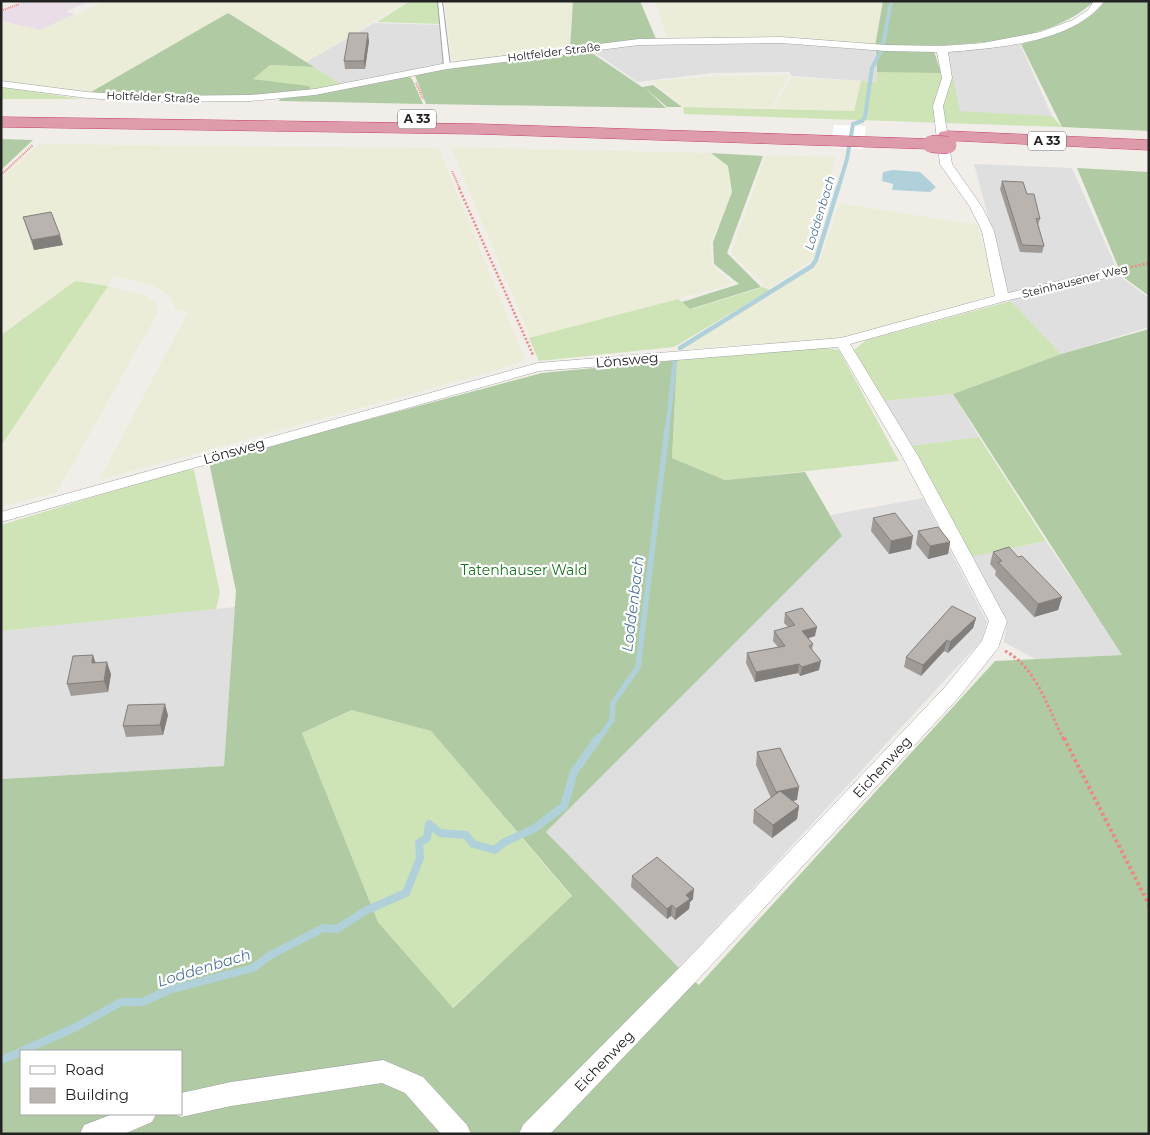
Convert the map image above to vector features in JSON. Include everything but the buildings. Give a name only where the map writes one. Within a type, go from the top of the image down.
[{"type":"highway","name":"A 33","points":[[1,114],[482,121],[832,136]]},
{"type":"highway","name":"A 33","points":[[1,122],[832,136],[1149,145]]},
{"type":"highway","name":"A 33","points":[[939,140],[1149,154]]},
{"type":"street","name":"Holtfelder Straße","points":[[1,84],[87,95],[147,99],[250,98],[315,92],[447,66],[639,42],[772,40],[886,48],[942,49],[982,46],[1042,35],[1076,22],[1091,12],[1099,1]]},
{"type":"street","points":[[942,49],[947,78],[938,106],[946,164],[976,207],[988,231],[1002,298]]},
{"type":"street","name":"Steinhausener Weg","points":[[1002,298],[1114,272]]},
{"type":"street","name":"Lönsweg","points":[[1,517],[538,367],[842,342],[1002,298]]},
{"type":"street","name":"Eichenweg","points":[[532,1134],[694,968],[945,699],[991,643],[998,621],[910,456],[842,342]]},
{"type":"street","points":[[182,1105],[231,1094],[384,1071],[414,1085],[458,1134]]},
{"type":"street","points":[[93,1134],[140,1115]]},
{"type":"lane","points":[[440,1],[447,66]]},
{"type":"path","points":[[1,11],[19,4]]},
{"type":"path","points":[[1,174],[33,145]]},
{"type":"path","points":[[452,170],[538,367]]},
{"type":"path","name":"Steinhausener Weg","points":[[1114,272],[1149,263]]},
{"type":"path","points":[[991,643],[1013,655],[1030,673],[1149,905]]},
{"type":"shaded area","points":[[15,1],[90,1],[65,12],[75,14],[40,30],[1,21],[1,13],[22,3]]},
{"type":"shaded area","points":[[374,23],[441,25],[445,65],[342,85],[306,62]]},
{"type":"shaded area","points":[[773,43],[875,50],[878,82],[792,76],[789,72],[713,73],[637,82],[591,50],[647,44]]},
{"type":"shaded area","points":[[1020,44],[1052,116],[960,112],[948,52]]},
{"type":"shaded area","points":[[974,164],[1072,168],[1120,276],[1149,298],[1149,327],[1061,354],[1011,301]]},
{"type":"shaded area","points":[[953,394],[979,437],[910,446],[884,401]]},
{"type":"shaded area","points":[[923,498],[987,622],[982,640],[679,968],[546,832],[842,536],[830,515]]},
{"type":"shaded area","points":[[1046,541],[1123,655],[1035,659],[1004,642],[1007,621],[970,557]]},
{"type":"shaded area","points":[[235,607],[224,766],[1,779],[1,631]]},
{"type":"green space","points":[[106,1],[409,1],[306,62],[228,13],[91,92],[1,82],[1,21],[40,30]]},
{"type":"green space","points":[[410,1],[438,1],[440,24],[377,22]]},
{"type":"green space","points":[[445,1],[573,1],[570,49],[463,62],[451,59]]},
{"type":"green space","points":[[573,1],[640,1],[656,39],[570,49]]},
{"type":"green space","points":[[655,1],[883,1],[875,46],[764,37],[667,39]]},
{"type":"green space","points":[[883,1],[1094,1],[1073,17],[1048,28],[1020,36],[990,42],[930,46],[875,46]]},
{"type":"green space","points":[[1105,1],[1149,1],[1149,131],[1062,127],[1021,44],[1067,30],[1087,18]]},
{"type":"green space","points":[[228,13],[314,67],[270,65],[253,79],[309,86],[312,91],[202,96],[91,92]]},
{"type":"green space","points":[[876,50],[934,51],[941,73],[877,72]]},
{"type":"green space","points":[[589,51],[642,87],[653,85],[682,107],[667,107],[644,87],[666,108],[426,104],[414,73]]},
{"type":"green space","points":[[270,65],[314,67],[342,85],[312,91],[252,79]]},
{"type":"green space","points":[[877,72],[952,72],[960,111],[1052,116],[1062,127],[684,114],[683,107],[854,111],[861,81],[877,82]]},
{"type":"green space","points":[[789,75],[771,108],[683,107],[652,81],[718,76]]},
{"type":"green space","points":[[408,76],[412,79],[423,104],[279,101],[280,99]]},
{"type":"green space","points":[[792,77],[861,81],[854,111],[773,108]]},
{"type":"green space","points":[[1,87],[82,99],[1,99]]},
{"type":"green space","points":[[1,139],[33,140],[1,170]]},
{"type":"green space","points":[[39,144],[439,148],[525,360],[494,371],[99,480],[188,312],[176,310],[170,297],[154,286],[113,276],[108,286],[145,296],[157,303],[157,314],[57,492],[1,507],[1,446],[107,286],[75,281],[1,334],[1,179]]},
{"type":"green space","points":[[451,147],[711,153],[728,166],[732,192],[710,244],[712,265],[733,284],[530,338]]},
{"type":"green space","points":[[711,153],[763,156],[727,253],[761,287],[690,309],[682,302],[739,284],[714,264],[713,242],[732,192],[728,166]]},
{"type":"green space","points":[[766,155],[835,157],[816,257],[769,289],[731,253]]},
{"type":"green space","points":[[1077,168],[1149,172],[1149,296],[1122,276]]},
{"type":"green space","points":[[839,203],[978,225],[997,294],[840,339],[675,350],[821,259]]},
{"type":"green space","points":[[75,281],[108,286],[1,446],[1,335]]},
{"type":"green space","points":[[763,287],[770,290],[674,347],[539,361],[529,338],[678,299],[692,309]]},
{"type":"green space","points":[[1011,301],[1061,354],[953,394],[884,401],[853,351],[866,340]]},
{"type":"green space","name":"Tatenhauser Wald","points":[[1149,329],[1149,1134],[1,1134],[1,779],[224,766],[236,591],[209,462],[542,373],[677,360],[672,458],[725,480],[805,472],[842,536],[546,832],[679,968],[699,985],[995,661],[1122,655],[953,394],[1061,354]],"holes":[[[352,710],[431,731],[572,896],[453,1008],[378,922],[302,733]]]},
{"type":"green space","points":[[821,347],[839,350],[899,461],[725,480],[672,458],[677,360]]},
{"type":"green space","points":[[979,437],[1046,541],[970,557],[910,446]]},
{"type":"green space","points":[[185,469],[194,470],[220,593],[216,609],[1,631],[1,525]]},
{"type":"green space","points":[[353,710],[431,731],[572,897],[452,1008],[378,922],[302,733]]},
{"type":"water","points":[[893,170],[920,172],[936,187],[930,192],[892,190],[893,184],[882,181],[883,172]]},
{"type":"pier","points":[[834,125],[866,126],[863,149],[830,147]]},
{"type":"waterway","name":"Loddenbach","points":[[883,45],[891,1]]},
{"type":"waterway","name":"Loddenbach","points":[[838,189],[847,159],[853,124],[862,121],[865,117],[872,68],[881,51]]},
{"type":"waterway","name":"Loddenbach","points":[[680,348],[812,266],[816,260],[838,188]]},
{"type":"waterway","name":"Loddenbach","points":[[667,431],[675,361]]},
{"type":"waterway","name":"Loddenbach","points":[[598,740],[612,720],[613,703],[638,667],[667,429]]},
{"type":"waterway","name":"Loddenbach","points":[[24,1050],[74,1028],[121,1002],[142,1002],[169,990],[253,968],[269,956],[323,928],[337,929],[365,911],[406,893],[420,858],[419,843],[427,838],[429,824],[440,833],[466,835],[473,844],[495,850],[503,843],[535,828],[564,806],[574,772],[598,738]]},
{"type":"waterway","name":"Loddenbach","points":[[1,1060],[20,1052]]}]
